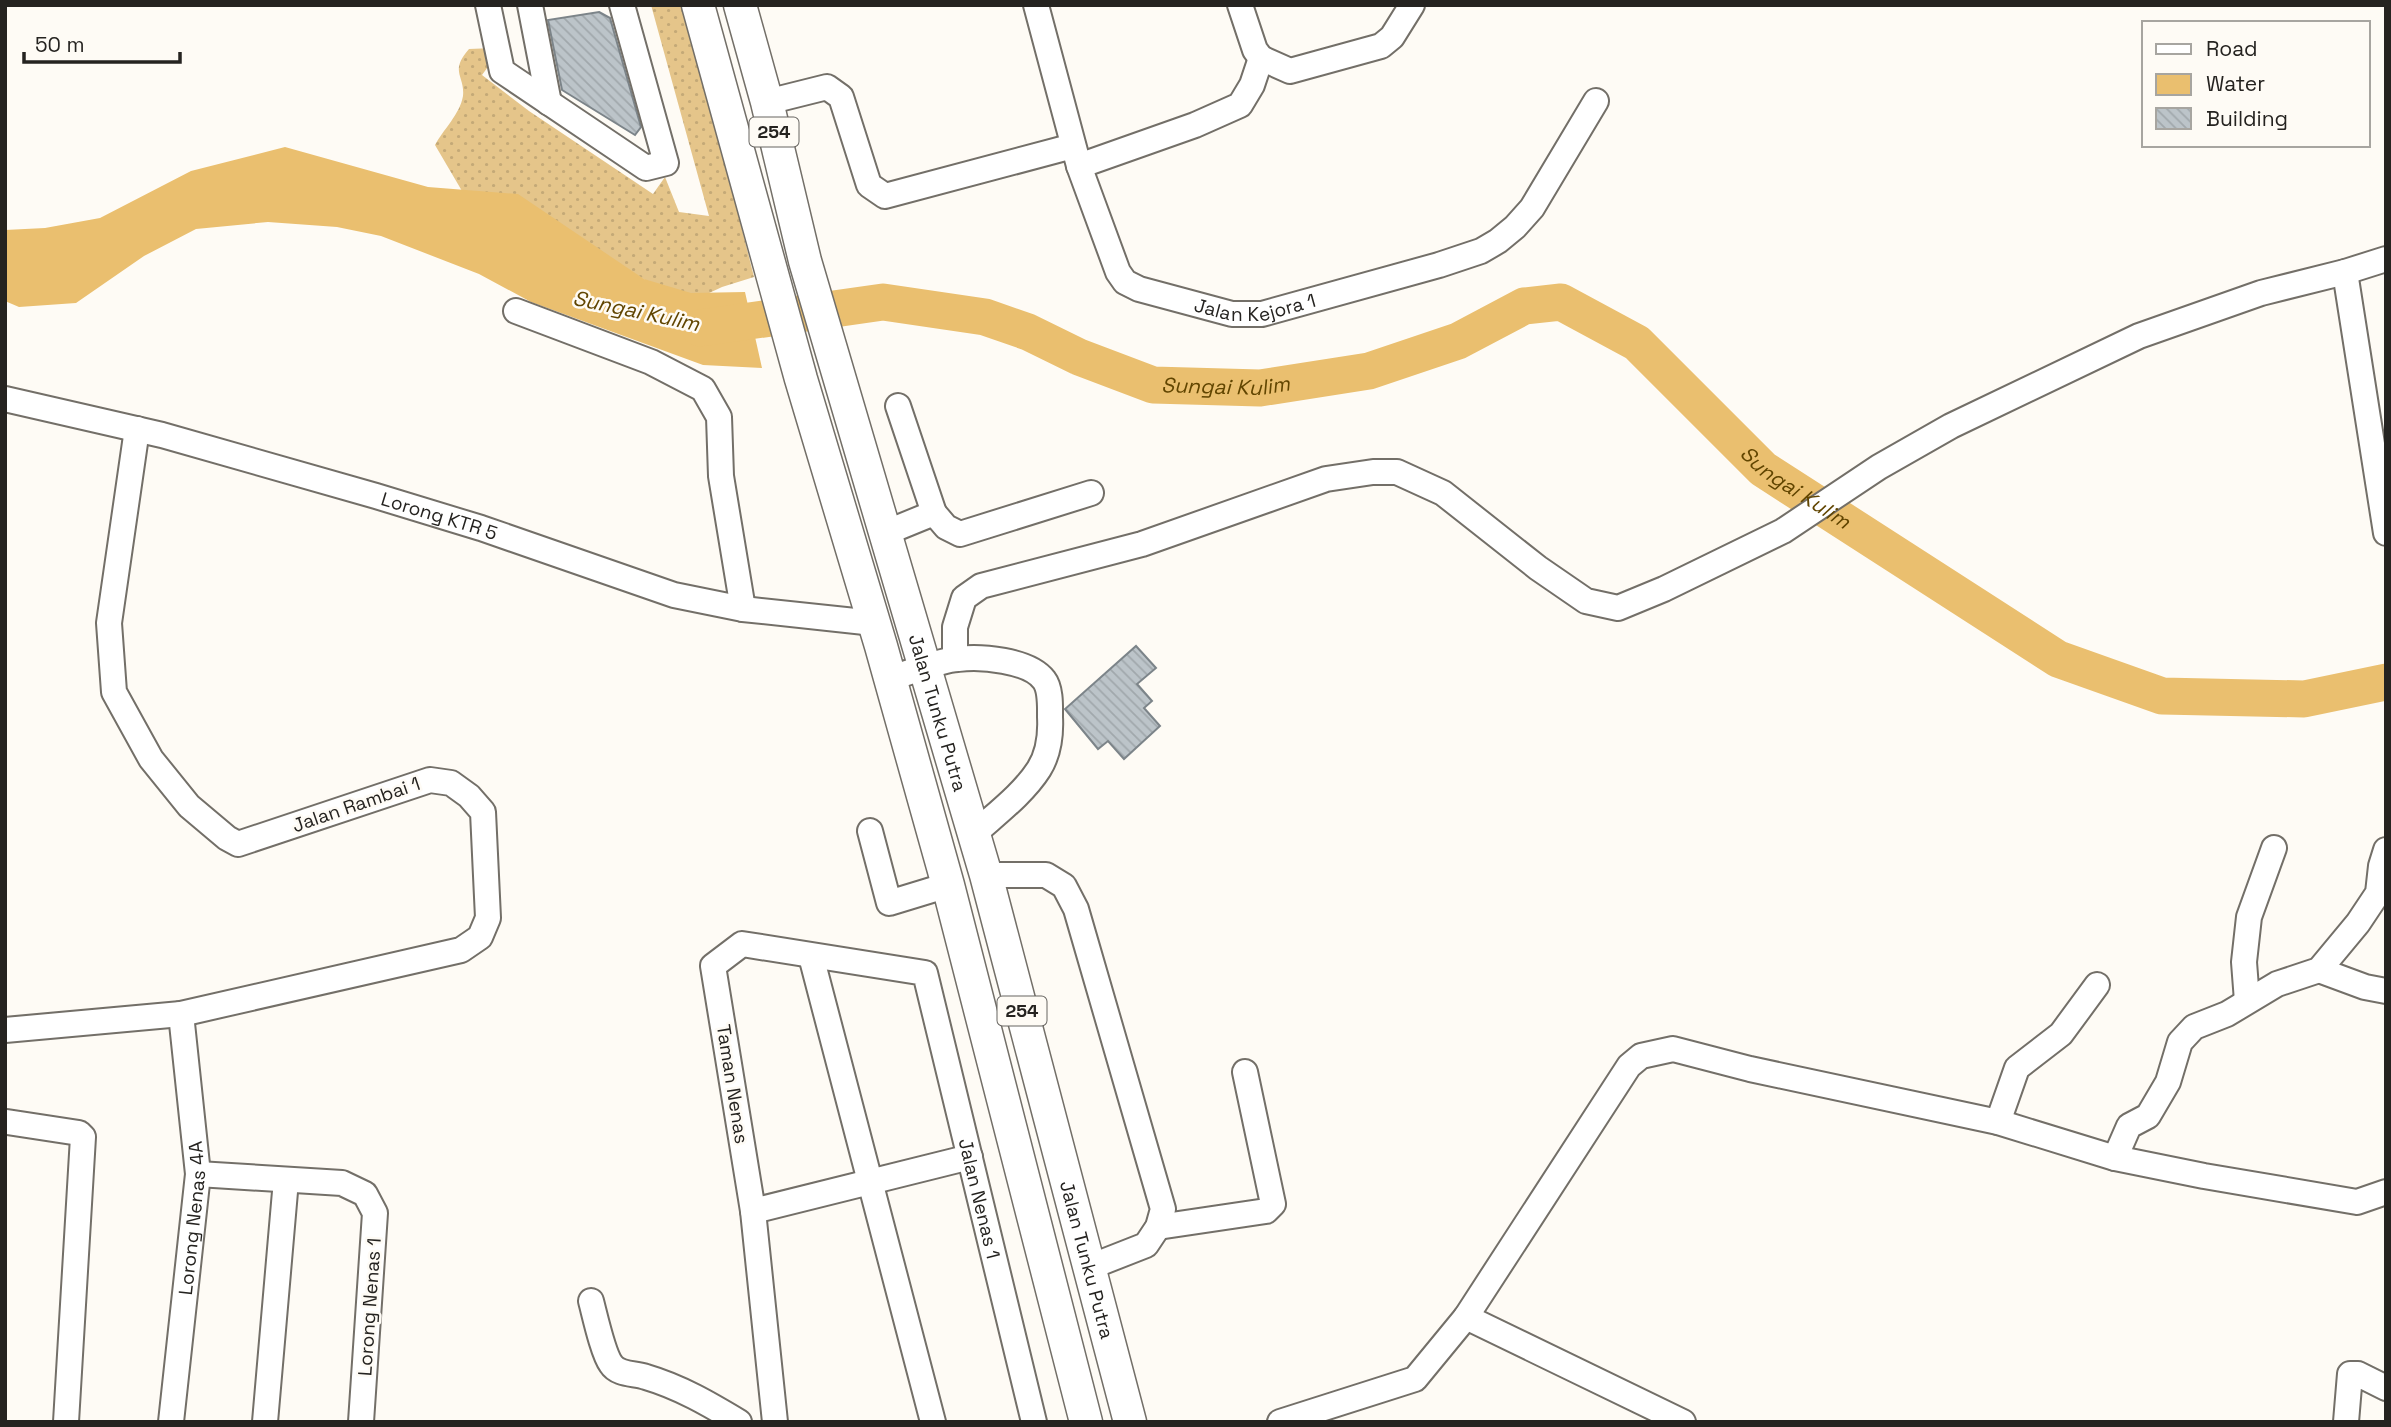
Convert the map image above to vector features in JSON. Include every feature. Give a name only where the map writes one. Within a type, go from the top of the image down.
[{"type":"main road","name":"Jalan Tunku Putra","points":[[740,5],[806,261],[986,875],[1130,1422]]},
{"type":"main road","name":"Jalan Tunku Putra","points":[[703,11],[770,270],[948,885],[1086,1422]]},
{"type":"main road","points":[[1095,1422],[1107,1397],[1113,1355]]},
{"type":"street","points":[[488,5],[502,71],[646,168],[666,163],[622,5]]},
{"type":"street","points":[[530,5],[549,103]]},
{"type":"street","name":"Jalan Kejora 1","points":[[1036,5],[1076,156],[1110,255],[1125,282],[1139,289],[1232,314],[1262,313],[1439,265],[1481,251],[1498,242],[1515,228],[1532,208],[1596,101]]},
{"type":"street","points":[[1240,5],[1255,50],[1261,58],[1290,71],[1381,46],[1395,33],[1412,5]]},
{"type":"street","points":[[767,102],[827,88],[833,90],[841,97],[869,185],[885,196],[1076,156],[1195,125],[1240,105],[1252,85],[1261,58]]},
{"type":"street","points":[[955,659],[955,627],[964,598],[981,586],[1142,544],[1326,479],[1373,472],[1397,472],[1443,493],[1538,568],[1586,601],[1618,608],[1664,589],[1783,530],[1879,467],[1951,426],[2139,335],[2261,293],[2386,259]]},
{"type":"street","points":[[2345,272],[2386,533]]},
{"type":"street","points":[[516,311],[651,362],[703,389],[719,417],[721,476],[743,609]]},
{"type":"street","name":"Lorong KTR 5","points":[[5,399],[137,429],[403,504],[674,595],[743,609],[874,623]]},
{"type":"street","points":[[898,406],[934,513],[946,527],[960,534],[1091,493]]},
{"type":"street","name":"Jalan Rambai 1","points":[[5,1030],[181,1014],[461,950],[480,937],[488,918],[484,812],[469,796],[451,783],[430,779],[238,844],[189,806],[151,759],[114,692],[109,623],[137,429]]},
{"type":"street","points":[[885,533],[934,513]]},
{"type":"street","points":[[890,678],[955,659],[989,658],[1020,665],[1045,681],[1050,702],[1049,747],[1025,787],[974,834]]},
{"type":"street","points":[[870,831],[889,903],[948,885]]},
{"type":"street","points":[[2247,1001],[2244,962],[2249,917],[2274,848]]},
{"type":"street","points":[[2115,1158],[2129,1126],[2148,1116],[2168,1082],[2180,1042],[2194,1027],[2227,1014],[2277,984],[2319,970],[2358,923],[2378,893],[2386,850]]},
{"type":"street","points":[[986,875],[1046,875],[1064,886],[1076,909],[1163,1209],[1158,1227],[1146,1245],[1090,1267]]},
{"type":"street","name":"Taman Nenas","points":[[775,1422],[754,1212],[713,966],[742,944],[925,973]]},
{"type":"street","points":[[811,956],[933,1422]]},
{"type":"street","points":[[2319,970],[2365,987],[2386,991]]},
{"type":"street","name":"Jalan Nenas 1","points":[[925,973],[1034,1422]]},
{"type":"street","points":[[1998,1122],[2017,1068],[2061,1034],[2097,985]]},
{"type":"street","name":"Lorong Nenas 4A","points":[[171,1422],[198,1174],[181,1014]]},
{"type":"street","points":[[1280,1422],[1415,1379],[1466,1317],[1629,1066],[1641,1056],[1673,1049],[1750,1069],[1998,1122],[2115,1158],[2204,1176],[2357,1202],[2386,1192]]},
{"type":"street","points":[[1158,1227],[1266,1211],[1271,1208],[1273,1204],[1245,1072]]},
{"type":"street","points":[[6,1123],[79,1133],[84,1142],[66,1422]]},
{"type":"street","points":[[754,1212],[970,1157]]},
{"type":"street","points":[[198,1174],[286,1180],[265,1422]]},
{"type":"street","name":"Lorong Nenas 1","points":[[286,1180],[342,1183],[365,1194],[375,1213],[360,1422]]},
{"type":"street","points":[[591,1301],[610,1363],[619,1372],[637,1374],[696,1396],[739,1422]]},
{"type":"street","points":[[1466,1317],[1644,1413],[1683,1422]]},
{"type":"street","points":[[2346,1422],[2350,1374],[2358,1374],[2386,1388]]},
{"type":"shaded area","points":[[651,5],[686,5],[754,277],[705,295],[679,293],[647,281],[621,266],[462,191],[435,145],[461,103],[463,89],[459,68],[463,57],[469,49],[493,48],[493,60],[482,75],[529,111],[653,194],[665,177],[679,212],[709,216]]},
{"type":"water","points":[[285,147],[428,187],[518,194],[644,279],[691,293],[745,292],[762,368],[703,365],[531,302],[479,274],[381,236],[337,227],[268,222],[196,229],[144,256],[76,303],[19,307],[5,301],[5,230],[45,228],[100,218],[191,171]]},
{"type":"building","points":[[599,12],[610,18],[641,127],[635,135],[562,90],[548,20]]},
{"type":"building","points":[[1136,646],[1156,668],[1137,684],[1152,701],[1144,708],[1160,726],[1124,759],[1108,741],[1098,749],[1065,709]]},
{"type":"waterway","name":"Sungai Kulim","points":[[700,328],[883,302],[985,317],[1028,332],[1079,357],[1153,385],[1260,388],[1369,371],[1458,341],[1524,306],[1561,302],[1637,343],[1763,469],[2058,659],[2162,696],[2304,699],[2386,682]]}]
